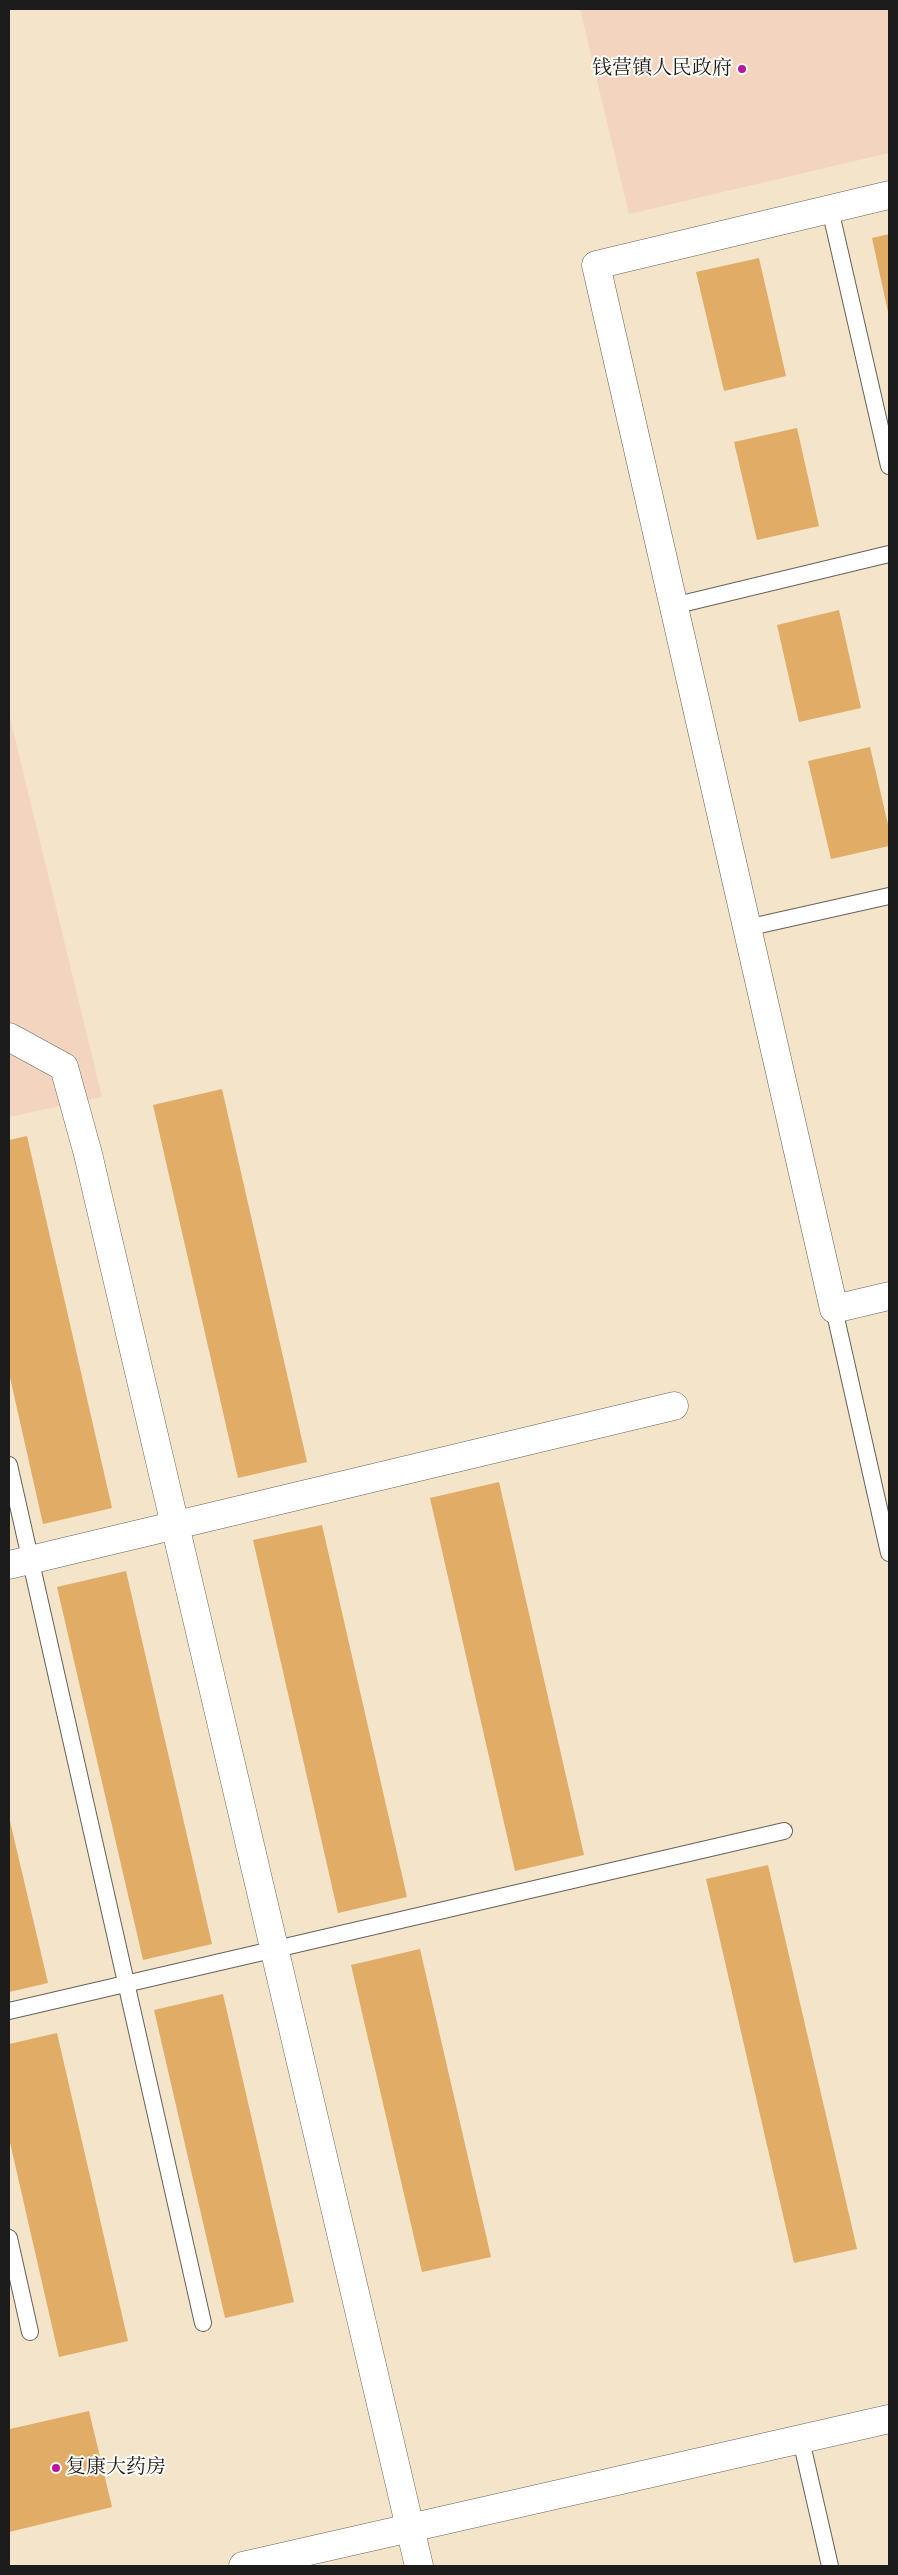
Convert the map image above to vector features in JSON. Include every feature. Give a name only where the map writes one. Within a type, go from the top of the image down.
[{"type":"street","points":[[889,195],[596,265],[834,1309],[889,1296]]},
{"type":"street","points":[[9,1037],[64,1066],[88,1154],[419,2566]]},
{"type":"street","points":[[19,1562],[674,1406]]},
{"type":"street","points":[[244,2566],[889,2420]]},
{"type":"lane","points":[[830,209],[889,466]]},
{"type":"lane","points":[[673,606],[889,554]]},
{"type":"lane","points":[[746,928],[889,896]]},
{"type":"lane","points":[[834,1309],[889,1553]]},
{"type":"lane","points":[[9,1466],[19,1562],[126,1983],[203,2324]]},
{"type":"lane","points":[[9,2011],[784,1831]]},
{"type":"lane","points":[[9,2238],[30,2332]]},
{"type":"lane","points":[[801,2440],[830,2566]]},
{"type":"shaded area","name":"钱营镇人民政府","points":[[580,9],[889,9],[889,153],[629,214]]},
{"type":"shaded area","points":[[9,714],[102,1097],[9,1117]]},
{"type":"building","points":[[889,234],[889,312],[888,312],[872,238]]},
{"type":"building","points":[[759,258],[786,376],[724,391],[696,272]]},
{"type":"building","points":[[797,428],[819,526],[757,540],[734,442]]},
{"type":"building","points":[[839,610],[861,708],[799,722],[777,625]]},
{"type":"building","points":[[870,747],[889,829],[889,846],[831,859],[808,761]]},
{"type":"building","points":[[222,1089],[307,1462],[238,1478],[153,1105]]},
{"type":"building","points":[[27,1136],[112,1508],[43,1524],[9,1373],[9,1140]]},
{"type":"building","points":[[499,1482],[584,1855],[515,1871],[430,1498]]},
{"type":"building","points":[[322,1525],[407,1897],[338,1913],[253,1540]]},
{"type":"building","points":[[126,1571],[212,1944],[143,1960],[57,1587]]},
{"type":"building","points":[[9,1817],[48,1983],[9,1992]]},
{"type":"building","points":[[768,1865],[857,2249],[794,2263],[706,1879]]},
{"type":"building","points":[[420,1949],[491,2257],[422,2272],[351,1965]]},
{"type":"building","points":[[223,1994],[294,2302],[225,2318],[154,2010]]},
{"type":"building","points":[[57,2033],[128,2341],[59,2357],[9,2138],[9,2044]]},
{"type":"building","name":"复康大药房","points":[[89,2411],[112,2507],[9,2532],[9,2426],[10,2429]]},
{"type":"place","name":"钱营镇人民政府","points":[[742,69]]},
{"type":"place","name":"复康大药房","points":[[56,2468]]}]
